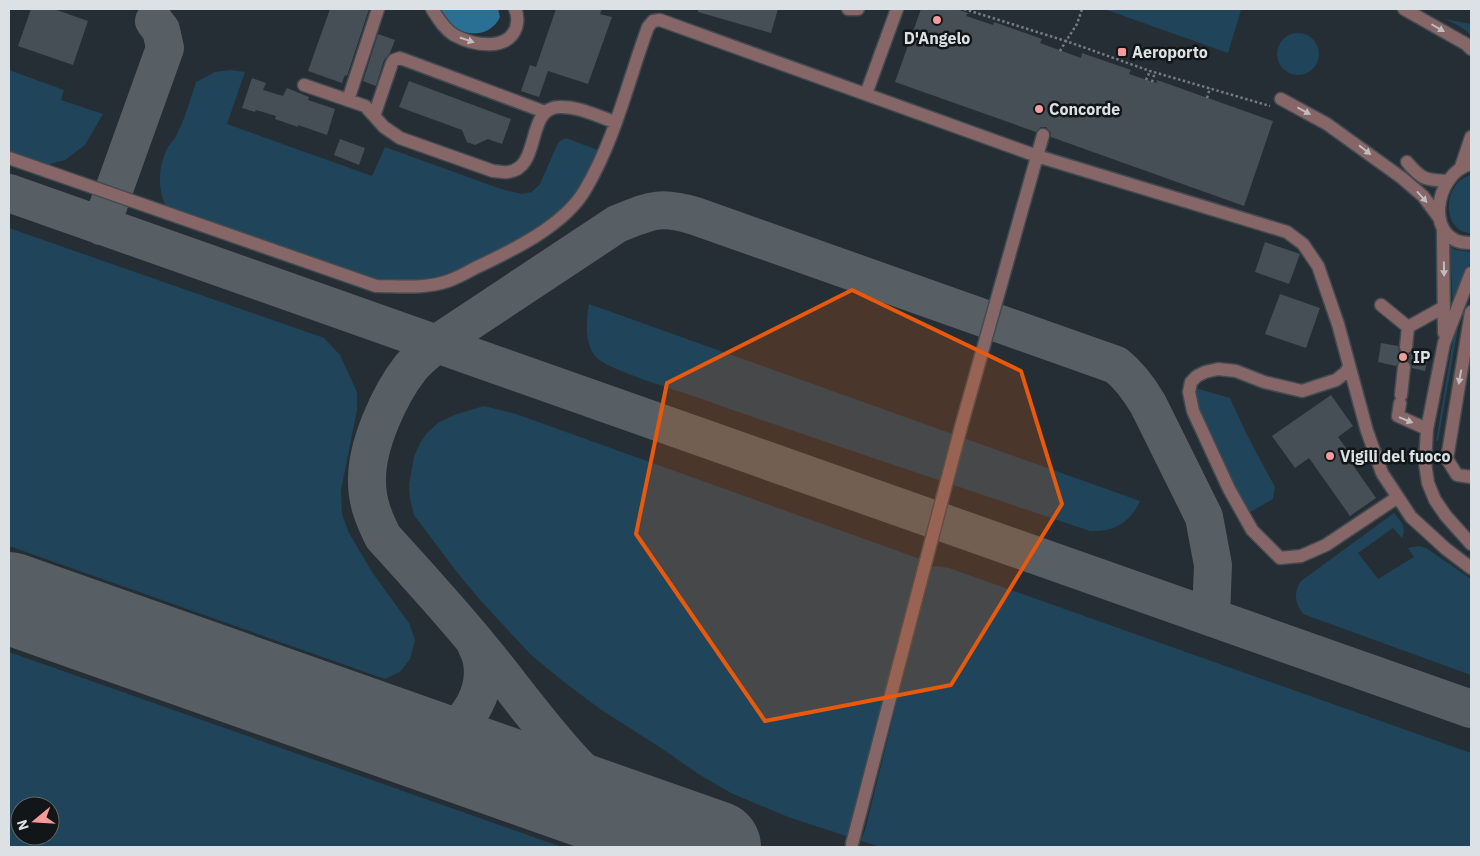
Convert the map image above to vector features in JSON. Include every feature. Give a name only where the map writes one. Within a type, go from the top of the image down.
[{"type":"street","points":[[348,100],[378,9]]},
{"type":"street","points":[[432,9],[442,24],[454,35],[480,44],[494,44],[506,40],[514,31],[518,17],[515,9]]},
{"type":"street","points":[[848,9],[858,9]]},
{"type":"street","points":[[866,94],[897,9]]},
{"type":"street","points":[[1404,9],[1466,44],[1471,49]]},
{"type":"street","points":[[9,158],[376,286],[415,287],[447,282],[495,259],[552,224],[576,202],[584,192],[602,159],[648,27],[653,21],[660,20],[1037,156],[1287,232],[1303,244],[1318,266],[1338,324],[1367,432],[1382,473],[1411,517],[1446,549],[1471,568]]},
{"type":"street","points":[[374,116],[392,63],[400,58],[545,112]]},
{"type":"street","points":[[304,85],[365,106],[384,127],[400,138],[493,171],[509,172],[518,168],[528,156],[540,120],[545,112],[557,107],[582,110],[615,122]]},
{"type":"street","points":[[1278,103],[1327,124],[1356,143],[1423,196],[1442,225],[1457,242],[1471,243]]},
{"type":"street","points":[[852,844],[961,427],[1043,135]]},
{"type":"street","points":[[1444,343],[1442,225],[1439,208],[1441,196],[1448,181],[1466,166],[1471,137]]},
{"type":"street","points":[[1408,162],[1419,176],[1430,180],[1448,181]]},
{"type":"street","points":[[1471,273],[1444,343],[1427,429],[1425,463],[1428,483],[1435,500],[1446,516],[1471,544]]},
{"type":"street","points":[[1381,305],[1408,327]]},
{"type":"street","points":[[1408,327],[1444,307]]},
{"type":"street","points":[[1471,312],[1447,459],[1456,475],[1471,477]]},
{"type":"street","points":[[1406,348],[1408,327]]},
{"type":"street","points":[[1349,367],[1336,380],[1302,391],[1264,382],[1236,372],[1218,369],[1205,372],[1191,382],[1189,392],[1193,412],[1229,489],[1252,530],[1280,558],[1301,556],[1326,545],[1398,497]]},
{"type":"street","points":[[1404,367],[1398,416],[1427,429]]},
{"type":"path","points":[[964,9],[1066,41],[1155,72],[1210,88],[1278,103]]},
{"type":"path","points":[[1060,51],[1077,24],[1082,9]]},
{"type":"path","points":[[970,17],[972,11]]},
{"type":"path","points":[[976,19],[978,13]]},
{"type":"path","points":[[1146,80],[1150,70]]},
{"type":"path","points":[[1152,82],[1155,72]]},
{"type":"path","points":[[1207,98],[1210,88]]},
{"type":"highlighted area","points":[[852,290],[1021,371],[1062,504],[951,685],[765,721],[636,534],[667,383]]},
{"type":"shaded area","points":[[437,9],[498,9],[500,17],[496,24],[484,32],[470,33],[456,29],[446,21]]},
{"type":"shaded area","points":[[1104,9],[1237,9],[1241,10],[1228,53]]},
{"type":"shaded area","points":[[1445,19],[1471,24],[1471,35],[1461,27]]},
{"type":"shaded area","points":[[1298,33],[1313,39],[1319,54],[1313,69],[1298,75],[1283,69],[1277,54],[1283,39]]},
{"type":"shaded area","points":[[9,70],[64,90],[61,100],[103,114],[85,145],[65,160],[42,166],[9,154]]},
{"type":"shaded area","points":[[231,70],[245,72],[227,124],[372,176],[385,147],[501,189],[522,194],[532,192],[540,184],[560,141],[566,138],[603,152],[582,193],[547,226],[447,279],[374,284],[169,211],[160,188],[160,171],[168,147],[175,138],[187,111],[196,82],[215,72]]},
{"type":"shaded area","points":[[1471,175],[1471,233],[1461,230],[1454,224],[1450,216],[1449,206],[1455,186],[1462,179]]},
{"type":"shaded area","points":[[9,228],[324,338],[340,355],[357,392],[357,410],[341,490],[342,514],[349,533],[372,572],[409,623],[415,640],[410,659],[400,672],[385,679],[9,546]]},
{"type":"shaded area","points":[[1450,247],[1456,250],[1471,252],[1471,261],[1453,308]]},
{"type":"shaded area","points":[[1471,279],[1471,291],[1464,303]]},
{"type":"shaded area","points":[[589,304],[1140,501],[1131,515],[1120,525],[1107,530],[1090,531],[644,379],[615,368],[597,358],[588,339],[587,318]]},
{"type":"shaded area","points":[[1462,307],[1438,441],[1436,441],[1454,334]]},
{"type":"shaded area","points":[[1195,388],[1230,398],[1247,435],[1275,487],[1273,499],[1247,514],[1196,406],[1193,395]]},
{"type":"shaded area","points":[[484,406],[516,414],[923,560],[858,838],[862,837],[865,830],[929,573],[932,567],[936,566],[949,568],[1471,753],[1471,847],[880,847],[788,817],[731,793],[700,775],[600,709],[531,655],[481,601],[414,515],[409,484],[414,457],[420,443],[427,433],[439,422],[457,414]]},
{"type":"shaded area","points":[[1394,513],[1404,528],[1402,538],[1393,528],[1358,553],[1378,579],[1414,557],[1408,548],[1419,546],[1426,548],[1471,579],[1471,675],[1303,614],[1298,605],[1296,594],[1301,581]]},
{"type":"shaded area","points":[[9,652],[562,847],[9,847]]},
{"type":"building","points":[[31,9],[54,9],[88,21],[73,65],[18,46]]},
{"type":"building","points":[[330,9],[369,9],[347,76],[345,75],[342,83],[308,71]]},
{"type":"building","points":[[556,9],[602,9],[600,14],[612,17],[588,84],[548,71],[539,97],[521,91],[530,65],[536,67]]},
{"type":"building","points":[[698,9],[778,9],[771,33],[698,12]]},
{"type":"building","points":[[921,9],[957,9],[968,13],[966,16],[993,25],[994,22],[1042,39],[1040,43],[1081,58],[1082,53],[1131,70],[1129,74],[1156,83],[1157,80],[1273,121],[1244,206],[1051,137],[1051,133],[1046,127],[1041,127],[1036,132],[895,82]]},
{"type":"building","points":[[378,34],[395,40],[390,53],[384,60],[376,86],[363,81]]},
{"type":"building","points":[[252,78],[266,83],[263,90],[283,96],[287,88],[309,97],[308,100],[335,109],[327,135],[275,119],[276,116],[242,108]]},
{"type":"building","points":[[409,81],[511,119],[502,144],[488,139],[475,145],[467,142],[462,130],[399,107]]},
{"type":"building","points":[[340,139],[365,148],[359,165],[334,155]]},
{"type":"building","points":[[1265,242],[1300,254],[1289,284],[1255,272]]},
{"type":"building","points":[[1280,294],[1320,308],[1306,348],[1265,334]]},
{"type":"building","points":[[1381,343],[1398,346],[1399,351],[1405,355],[1410,354],[1414,349],[1429,352],[1425,371],[1412,368],[1411,363],[1405,359],[1400,360],[1396,366],[1378,362]]},
{"type":"building","points":[[1331,395],[1353,426],[1338,437],[1351,455],[1348,458],[1376,498],[1350,516],[1309,458],[1295,468],[1272,436]]},
{"type":"taxiway","points":[[101,226],[165,48],[161,30],[154,21]]},
{"type":"taxiway","points":[[9,193],[1471,709]]},
{"type":"taxiway","points":[[667,830],[645,821],[617,802],[594,782],[551,737],[463,627],[383,537],[372,510],[367,489],[370,453],[380,422],[387,406],[411,367],[436,344],[617,224],[628,219],[663,210],[695,216],[1116,365],[1134,383],[1148,404],[1204,517],[1213,565],[1211,617]]},
{"type":"taxiway","points":[[410,739],[433,737],[451,730],[468,715],[474,706],[479,695],[483,673],[481,656],[474,640]]},
{"type":"runway","points":[[9,598],[715,847]]},
{"type":"tunnel","points":[[1404,367],[1406,347]]},
{"type":"place","name":"D'Angelo","points":[[937,20]]},
{"type":"place","name":"Aeroporto","points":[[1122,52]]},
{"type":"place","name":"Concorde","points":[[1039,109]]},
{"type":"place","name":"IP","points":[[1403,357]]},
{"type":"place","name":"Vigili del fuoco","points":[[1330,456]]}]
